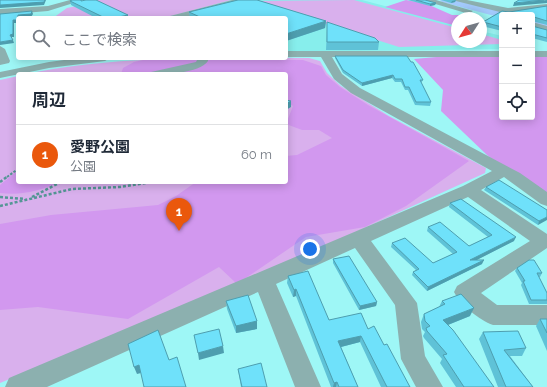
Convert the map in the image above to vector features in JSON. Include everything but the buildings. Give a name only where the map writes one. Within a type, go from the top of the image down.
[{"type":"street","points":[[5,2],[0,12],[79,0]]},
{"type":"street","points":[[181,16],[241,0]]},
{"type":"street","points":[[426,0],[457,5],[499,17]]},
{"type":"street","points":[[457,5],[491,0]]},
{"type":"street","points":[[474,3],[508,12],[547,6]]},
{"type":"street","points":[[531,8],[547,14]]},
{"type":"street","points":[[535,26],[547,29]]},
{"type":"street","points":[[0,49],[5,61],[0,62]]},
{"type":"street","points":[[288,54],[499,54]]},
{"type":"street","points":[[325,54],[334,74],[348,86],[370,100],[504,171],[547,200]]},
{"type":"street","points":[[535,54],[547,54]]},
{"type":"street","points":[[0,75],[50,65],[89,60]]},
{"type":"street","points":[[163,72],[200,64],[204,60]]},
{"type":"street","points":[[18,387],[264,281],[469,190],[504,171]]},
{"type":"street","points":[[469,190],[544,241],[465,292],[493,315],[547,315]]},
{"type":"street","points":[[358,238],[406,303],[413,359],[430,387]]},
{"type":"street","points":[[264,281],[308,387]]},
{"type":"path","points":[[0,182],[16,170]]},
{"type":"path","points":[[0,197],[27,199],[57,184]]},
{"type":"path","points":[[0,206],[72,189],[120,187],[140,184]]},
{"type":"shaded area","points":[[98,0],[231,0],[171,16],[56,16],[67,8],[96,2]]},
{"type":"shaded area","points":[[251,0],[362,0],[451,23],[451,48],[487,48],[487,32],[499,35],[499,49],[288,52],[288,16],[190,16]]},
{"type":"shaded area","points":[[354,0],[451,26],[451,45],[399,47],[254,1]]},
{"type":"shaded area","points":[[406,0],[427,4],[451,15],[451,24],[385,7]]},
{"type":"shaded area","points":[[487,36],[499,39],[499,44],[487,44]]},
{"type":"shaded area","points":[[470,54],[499,56],[499,120],[535,120],[535,57],[547,56],[547,203],[487,155],[441,111],[443,90],[414,59]]},
{"type":"shaded area","points":[[288,58],[309,58],[320,61],[327,73],[341,86],[389,116],[486,168],[485,173],[288,263],[162,317],[0,383],[0,80],[16,76],[16,184],[288,184],[288,72],[39,72],[97,63],[132,61],[288,60]]},
{"type":"shaded area","points":[[143,60],[303,60],[321,66],[326,75],[340,87],[368,105],[469,161],[406,206],[365,227],[306,237],[237,284],[219,267],[128,319],[38,307],[0,310],[0,224],[51,215],[158,205],[176,196],[193,184],[288,184],[288,156],[297,155],[332,138],[319,130],[302,130],[288,125],[288,119],[293,106],[288,103],[288,72],[122,72],[123,68],[134,62]]},
{"type":"shaded area","points":[[16,172],[16,184],[57,184],[32,192],[16,194],[0,193],[0,185]]},
{"type":"waterway","points":[[446,0],[499,13]]},
{"type":"waterway","points":[[535,22],[547,24]]},
{"type":"place","name":"愛野公園","points":[[179,231]]}]
